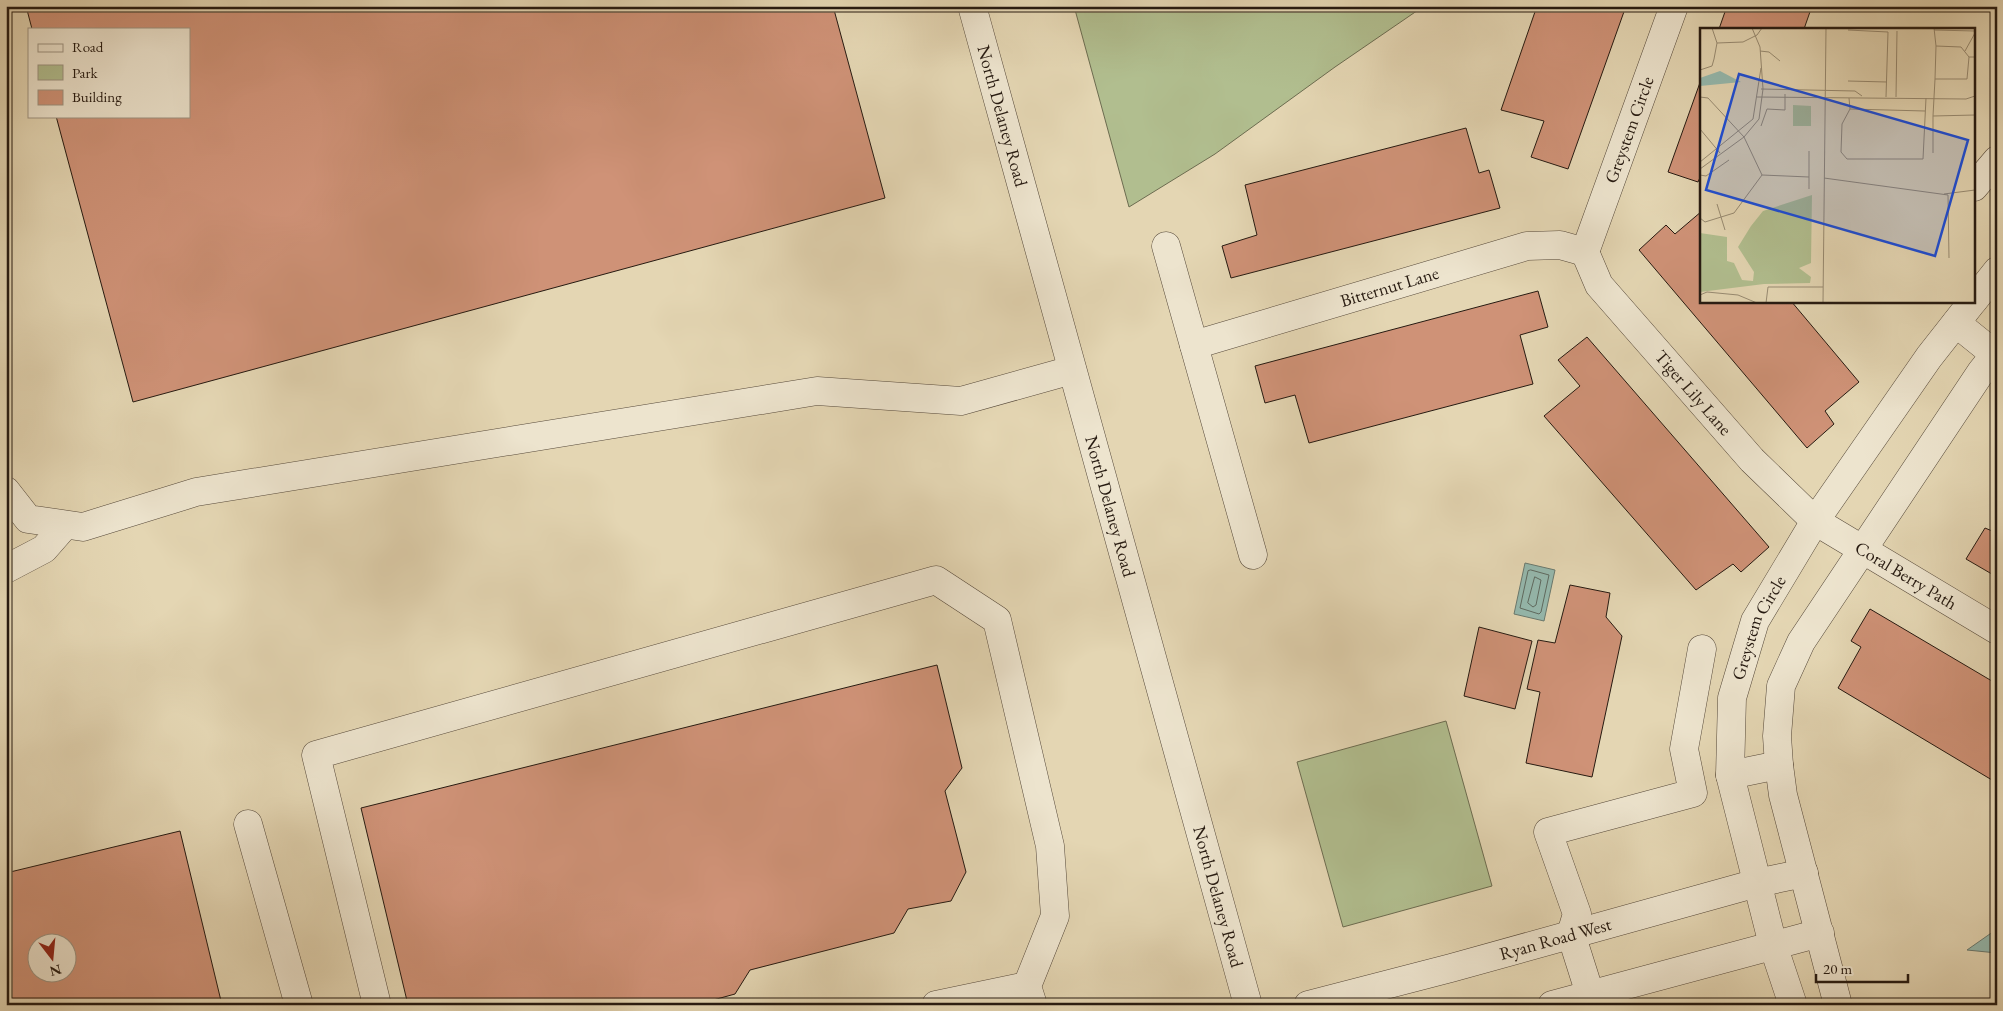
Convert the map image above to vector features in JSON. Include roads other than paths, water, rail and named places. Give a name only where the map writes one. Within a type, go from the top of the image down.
[{"type":"street","name":"North Delaney Road","points":[[972,6],[1248,1005]]},
{"type":"street","name":"Greystem Circle","points":[[1585,252],[1674,6]]},
{"type":"street","points":[[1976,185],[1997,160]]},
{"type":"street","name":"Bitternut Lane","points":[[1194,345],[1528,246],[1560,245],[1585,252]]},
{"type":"street","points":[[1166,246],[1253,555]]},
{"type":"street","name":"Tiger Lily Lane","points":[[1585,252],[1599,285],[1752,460],[1816,521]]},
{"type":"street","name":"Greystem Circle","points":[[1976,297],[1997,271]]},
{"type":"street","name":"Greystem Circle","points":[[1793,1005],[1773,945],[1730,775],[1732,698],[1755,621],[1816,521],[1929,357],[1972,302]]},
{"type":"street","points":[[1838,1005],[1784,795],[1777,736],[1781,686],[1801,642],[1981,372],[1996,354],[1956,323]]},
{"type":"street","points":[[6,491],[28,519],[83,528],[196,492],[817,391],[961,401],[1072,370]]},
{"type":"street","name":"Coral Berry Path","points":[[1816,521],[1997,630]]},
{"type":"street","points":[[6,569],[44,549],[65,525]]},
{"type":"street","points":[[377,1005],[316,755],[936,580],[997,620],[1050,846],[1055,916],[1030,995],[936,1005]]},
{"type":"street","points":[[1590,994],[1571,934],[1577,914],[1548,832],[1693,793],[1684,750],[1702,649]]},
{"type":"street","points":[[1730,775],[1779,765]]},
{"type":"street","points":[[248,824],[299,1005]]},
{"type":"street","name":"Ryan Road West","points":[[1308,1005],[1451,968],[1757,883],[1804,873]]},
{"type":"street","points":[[1552,1005],[1820,933]]},
{"type":"water","points":[[1525,563],[1555,570],[1544,621],[1514,614]]},
{"type":"water","points":[[1997,929],[1997,953],[1967,950]]}]
